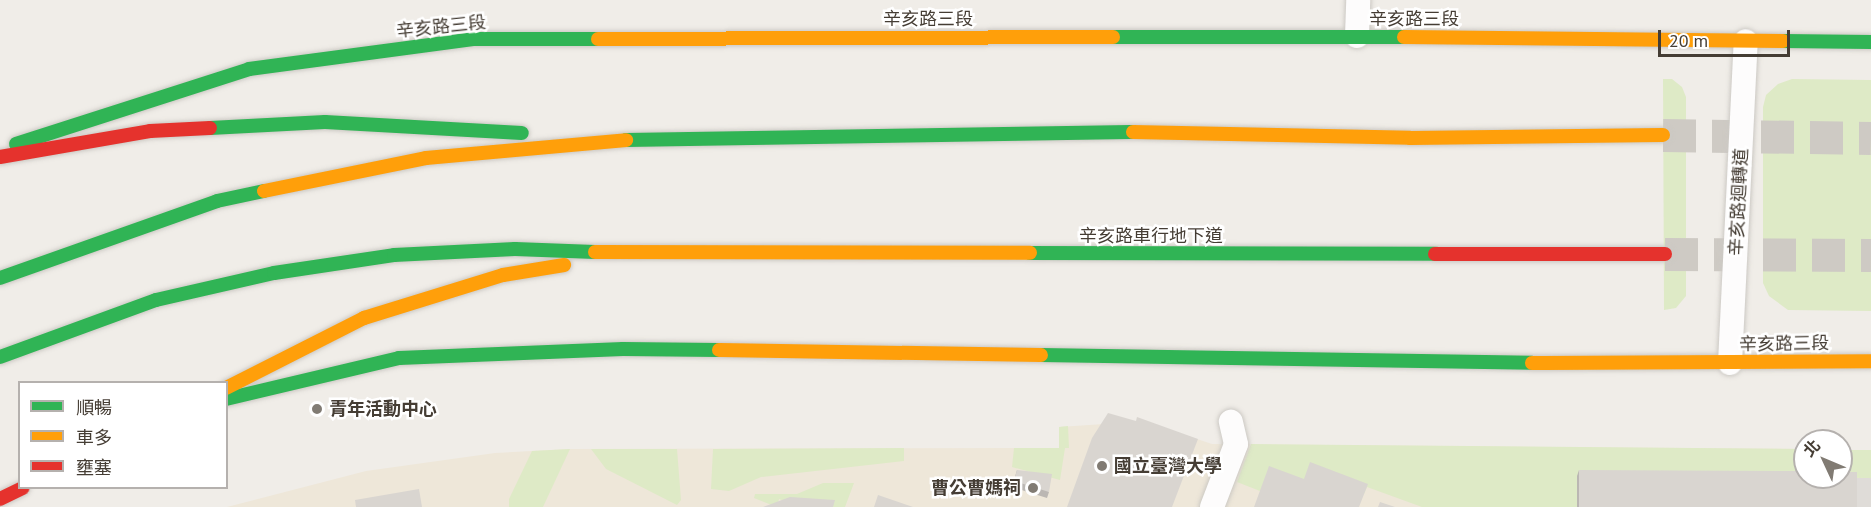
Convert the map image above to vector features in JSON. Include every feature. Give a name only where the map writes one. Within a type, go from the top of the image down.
[{"type":"main road","name":"辛亥路三段","points":[[0,150],[249,69],[475,39],[1357,36],[1871,42]]},
{"type":"main road","points":[[0,157],[150,131],[326,122],[638,139]]},
{"type":"main road","points":[[0,278],[217,201],[426,158],[638,139],[1068,130],[1410,138],[1663,135]]},
{"type":"main road","points":[[0,357],[156,300],[274,273],[405,255],[515,249],[636,253]]},
{"type":"main road","points":[[228,387],[364,318],[504,274],[636,253]]},
{"type":"main road","name":"辛亥路車行地下道","points":[[636,253],[1665,254]]},
{"type":"main road","name":"辛亥路三段","points":[[228,399],[399,358],[623,349],[1730,363],[1871,362]]},
{"type":"main road","points":[[0,499],[20,489]]},
{"type":"lane","points":[[1357,36],[1358,0]]},
{"type":"lane","name":"辛亥路迴轉道","points":[[1730,363],[1746,41]]},
{"type":"lane","points":[[1212,507],[1236,444],[1231,422]]},
{"type":"shaded area","name":"國立臺灣大學","points":[[1104,424],[1155,425],[1212,444],[1793,449],[1793,489],[1853,489],[1853,450],[1871,450],[1871,507],[227,507],[366,471],[495,453],[570,449],[1059,448],[1059,427]]},
{"type":"shaded area","points":[[1855,478],[1871,478],[1871,507],[1855,507]]},
{"type":"green space","points":[[1663,79],[1672,79],[1682,87],[1686,97],[1686,296],[1676,308],[1664,310]]},
{"type":"green space","points":[[1792,79],[1871,80],[1871,311],[1788,310],[1769,296],[1763,283],[1763,107],[1766,95],[1778,84]]},
{"type":"green space","points":[[1068,426],[1069,448],[1065,448],[1060,480],[1012,467],[1014,448],[1059,448],[1059,427]]},
{"type":"green space","points":[[1251,444],[1793,449],[1793,477],[1578,476],[1577,507],[1422,507],[1367,487],[1364,494],[1260,491],[1237,482]]},
{"type":"green space","points":[[904,448],[904,461],[761,477],[729,491],[711,489],[713,449]]},
{"type":"green space","points":[[570,449],[543,507],[509,507],[509,499],[532,451]]},
{"type":"green space","points":[[591,449],[677,449],[681,500],[677,505],[606,469]]},
{"type":"green space","points":[[1853,450],[1871,450],[1871,478],[1853,478]]},
{"type":"green space","points":[[823,483],[854,483],[845,507],[801,507],[779,499],[777,507],[754,498],[755,494],[797,494]]},
{"type":"building","points":[[1108,413],[1136,421],[1137,417],[1198,439],[1172,507],[1067,507],[1092,438]]},
{"type":"building","points":[[1310,462],[1368,484],[1359,507],[1254,507],[1269,466],[1304,479]]},
{"type":"building","points":[[1017,470],[1052,474],[1049,492],[1014,481]]},
{"type":"building","points":[[1579,470],[1793,471],[1793,489],[1853,489],[1853,472],[1857,472],[1857,507],[1579,507]]},
{"type":"building","points":[[419,489],[422,507],[356,507],[355,500]]},
{"type":"building","points":[[878,495],[913,507],[874,507]]},
{"type":"building","points":[[790,497],[835,500],[833,507],[763,507]]},
{"type":"building","points":[[1380,502],[1395,507],[1378,507]]},
{"type":"tunnel","points":[[1663,135],[1871,138]]},
{"type":"tunnel","points":[[1665,254],[1871,255]]},
{"type":"traffic: fast","points":[[1113,37],[1404,37]]},
{"type":"traffic: fast","points":[[16,144],[249,69],[475,39],[598,39]]},
{"type":"traffic: fast","points":[[1783,41],[1871,42]]},
{"type":"traffic: fast","points":[[210,128],[325,122],[522,133]]},
{"type":"traffic: fast","points":[[626,140],[1133,132]]},
{"type":"traffic: fast","points":[[0,278],[217,201],[264,191]]},
{"type":"traffic: fast","points":[[0,357],[156,300],[274,273],[394,255],[515,249],[595,252]]},
{"type":"traffic: fast","points":[[1030,253],[1435,254]]},
{"type":"traffic: fast","points":[[228,399],[399,358],[623,349],[719,350]]},
{"type":"traffic: fast","points":[[1041,355],[1532,363]]},
{"type":"traffic: slow","points":[[598,39],[1113,37]]},
{"type":"traffic: slow","points":[[1404,37],[1783,41]]},
{"type":"traffic: slow","points":[[1133,132],[1410,138],[1663,135]]},
{"type":"traffic: slow","points":[[264,191],[426,158],[626,140]]},
{"type":"traffic: slow","points":[[595,252],[1030,253]]},
{"type":"traffic: slow","points":[[228,387],[364,318],[503,275],[564,265]]},
{"type":"traffic: slow","points":[[719,350],[1041,355]]},
{"type":"traffic: slow","points":[[1532,363],[1871,361]]},
{"type":"traffic: jam","points":[[0,157],[150,131],[210,128]]},
{"type":"traffic: jam","points":[[1435,254],[1665,254]]},
{"type":"traffic: jam","points":[[0,499],[21,489]]},
{"type":"place","name":"青年活動中心","points":[[317,409]]},
{"type":"place","name":"國立臺灣大學","points":[[1102,466]]},
{"type":"place","name":"曹公曹媽祠","points":[[1033,488]]}]
